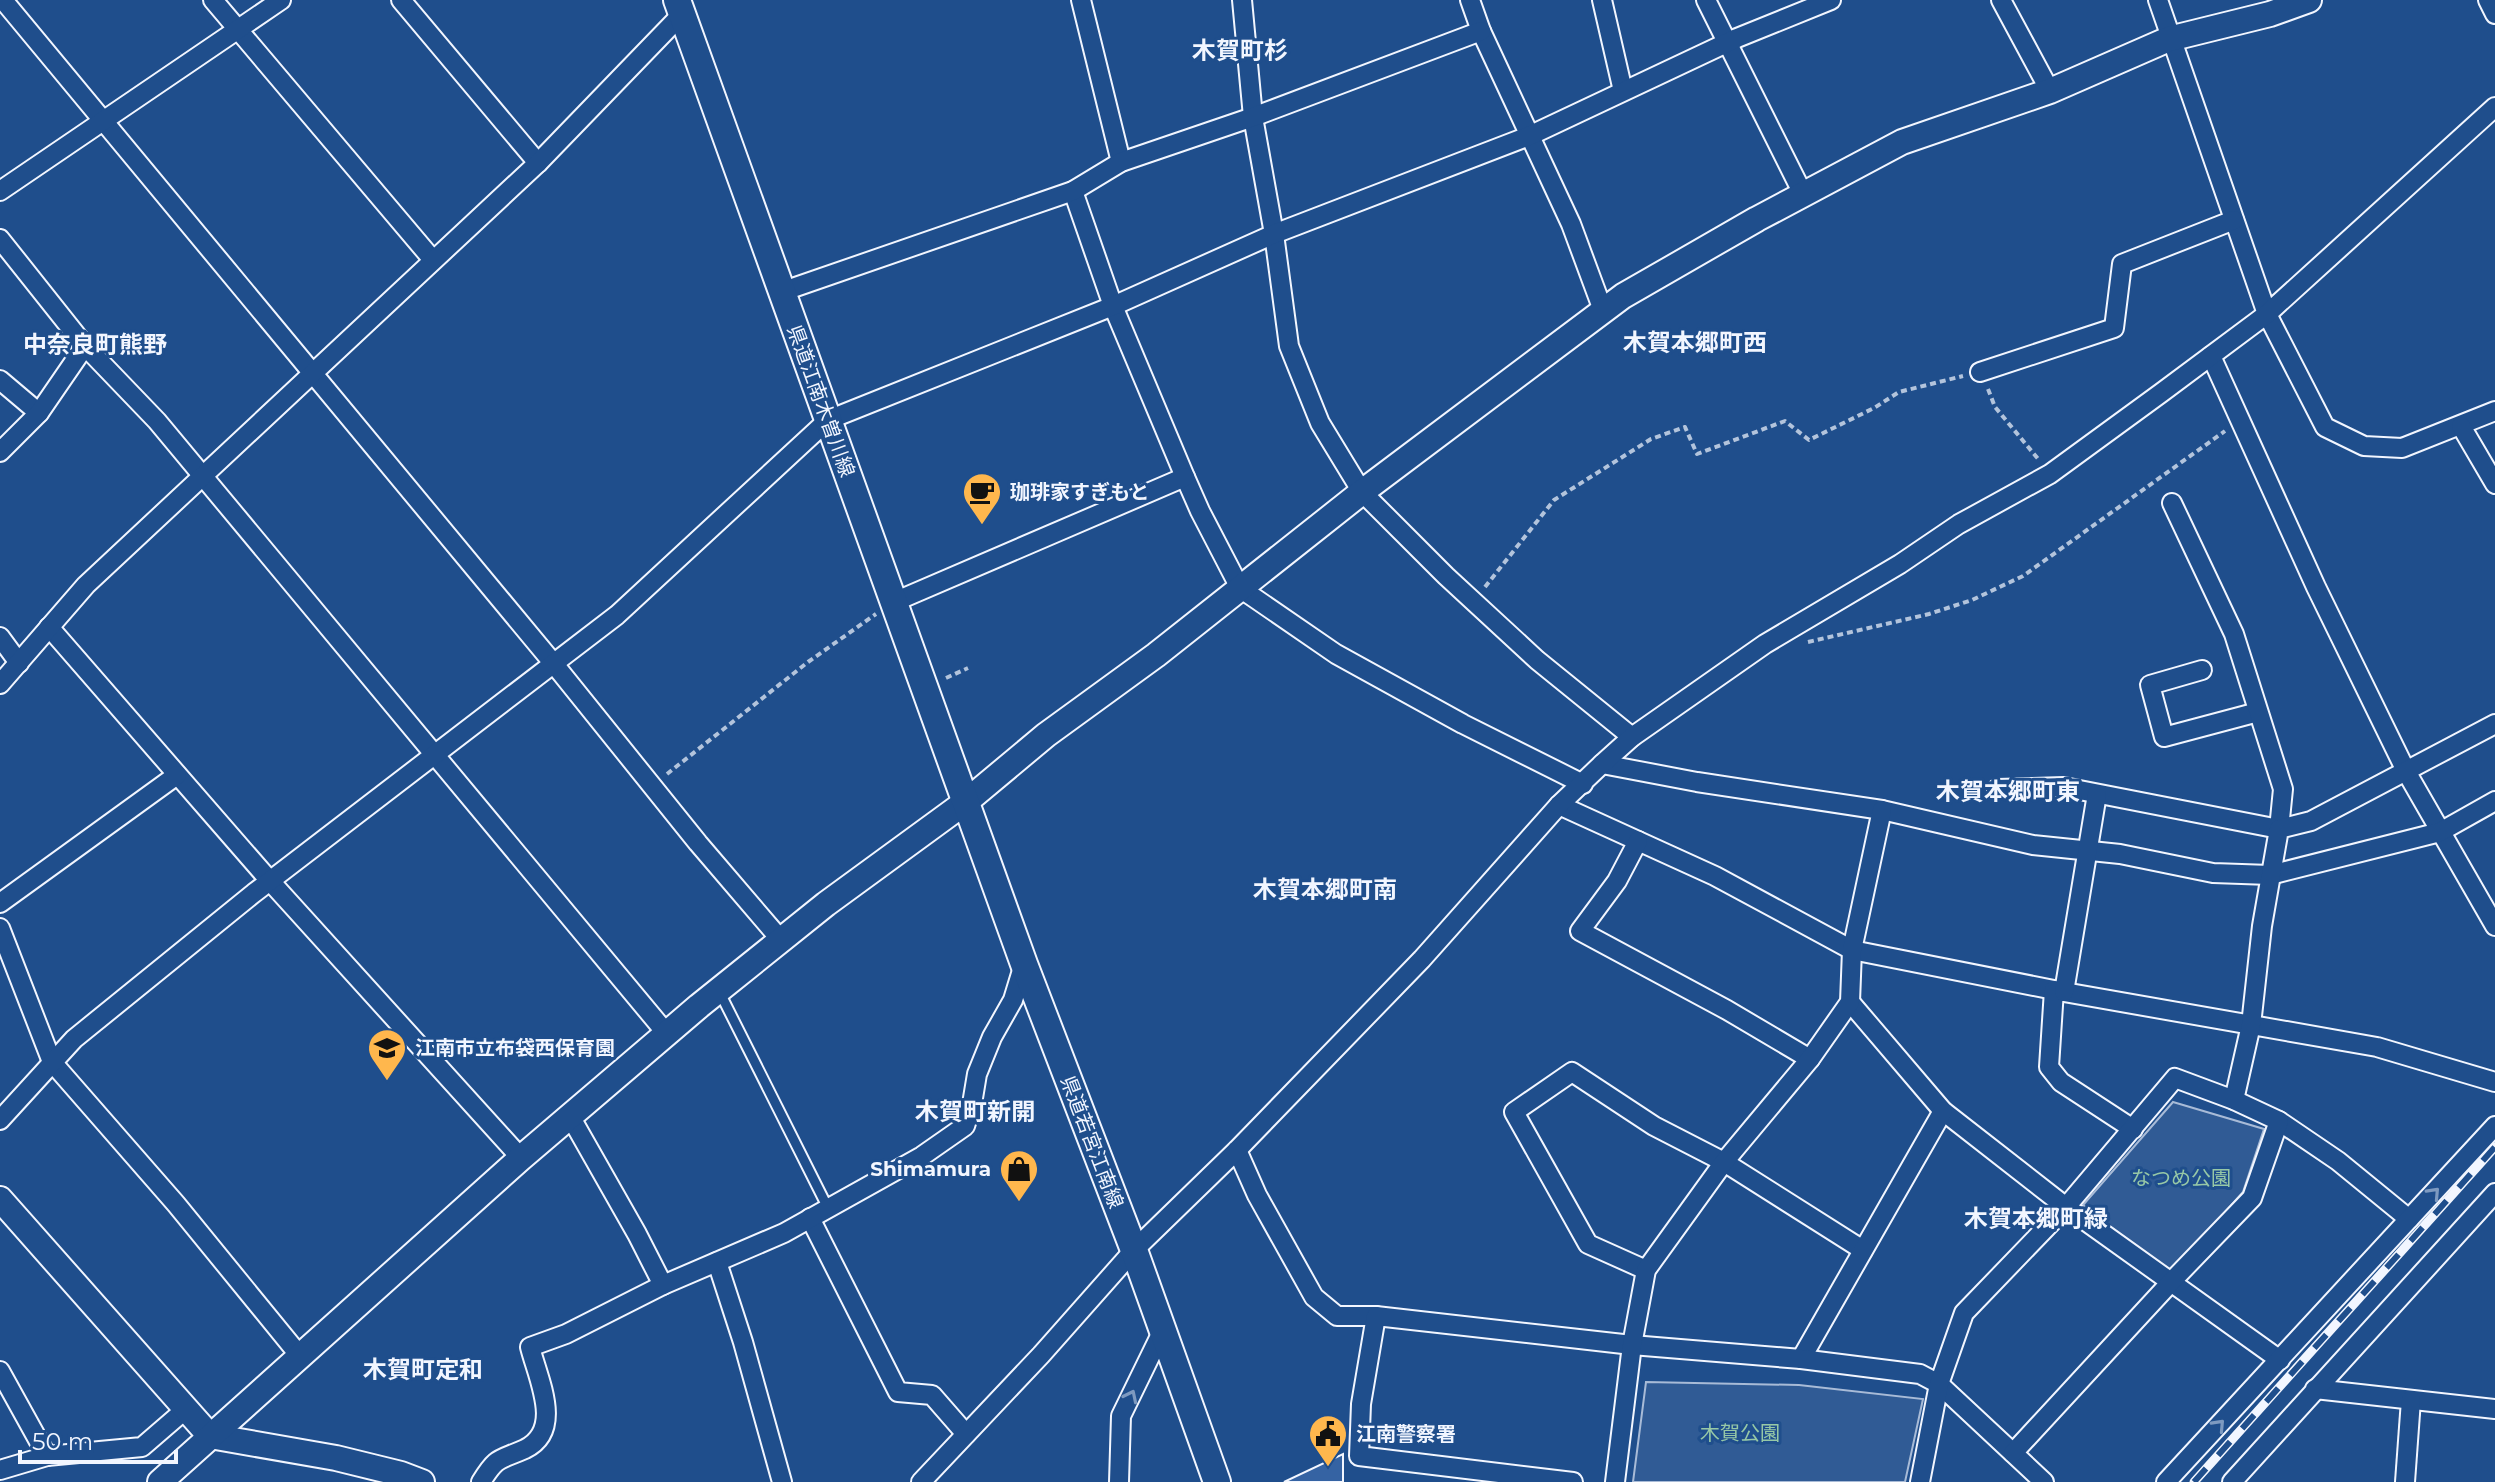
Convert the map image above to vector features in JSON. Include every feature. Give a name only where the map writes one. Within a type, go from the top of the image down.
[{"type":"main road","name":"県道江南木曽川線","points":[[680,7],[967,801]]},
{"type":"main road","name":"県道若宮江南線","points":[[967,801],[1024,964],[1134,1250],[1217,1482]]},
{"type":"street","points":[[3,0],[781,940]]},
{"type":"street","points":[[213,0],[433,260]]},
{"type":"street","points":[[0,191],[281,0]]},
{"type":"street","points":[[401,0],[538,163]]},
{"type":"street","points":[[1081,0],[1121,162]]},
{"type":"street","points":[[1242,0],[1253,117],[1274,234],[1289,346],[1320,423],[1362,492],[1473,602],[1537,660],[1632,737]]},
{"type":"street","points":[[1470,0],[1481,31],[1571,224],[1604,313]]},
{"type":"street","points":[[1602,0],[1623,91]]},
{"type":"street","points":[[1706,0],[1803,194]]},
{"type":"street","points":[[0,1120],[74,1039],[270,881],[617,615],[828,420],[1113,306],[1274,234],[1529,136],[1726,43],[1831,0]]},
{"type":"street","points":[[2001,0],[2050,91]]},
{"type":"street","points":[[2158,0],[2267,314],[2325,427],[2364,446],[2402,448],[2495,411]]},
{"type":"street","points":[[165,1477],[521,1158],[718,991],[826,904],[967,801],[1046,735],[1156,655],[1362,492],[1623,296],[1902,142],[2050,91],[2169,39],[2270,14],[2309,0]]},
{"type":"street","points":[[2488,0],[2495,14]]},
{"type":"street","points":[[0,684],[86,585],[538,163],[680,7]]},
{"type":"street","points":[[781,292],[1073,191],[1121,162],[1253,117],[1481,31]]},
{"type":"street","points":[[921,1482],[1134,1250],[1237,1150],[1422,959],[1559,805],[1632,737],[1765,644],[1900,564],[1959,524],[2050,474],[2267,314],[2495,107]]},
{"type":"street","points":[[1073,191],[1113,306],[1200,511],[1240,588],[1336,654],[1463,724],[1583,784]]},
{"type":"street","points":[[1980,372],[2114,328],[2122,264],[2234,220]]},
{"type":"street","points":[[0,239],[85,346],[157,421],[667,1034]]},
{"type":"street","points":[[0,452],[39,413],[85,346]]},
{"type":"street","points":[[2211,356],[2316,587],[2407,773],[2495,926]]},
{"type":"street","points":[[0,380],[39,413]]},
{"type":"street","points":[[2461,426],[2495,484]]},
{"type":"street","points":[[894,602],[1185,477]]},
{"type":"street","points":[[2172,503],[2234,634],[2283,789],[2262,926],[2251,1025],[2234,1100]]},
{"type":"street","points":[[49,627],[270,881],[521,1158]]},
{"type":"street","points":[[0,637],[19,663]]},
{"type":"street","points":[[2202,670],[2150,685],[2164,737],[2258,712]]},
{"type":"street","points":[[1997,789],[2064,787],[2279,829],[2311,821],[2495,724]]},
{"type":"street","points":[[1602,764],[1882,810],[2033,845],[2120,854],[2213,873],[2270,875],[2440,832],[2495,801]]},
{"type":"street","points":[[0,903],[177,775]]},
{"type":"street","points":[[2097,794],[2059,991],[2049,1067],[2061,1082],[2133,1129]]},
{"type":"street","points":[[1559,805],[1715,876],[1852,950],[2059,991],[2377,1047],[2495,1082]]},
{"type":"street","points":[[1615,1482],[1632,1345],[1646,1270],[1724,1162],[1810,1059],[1850,1002],[1852,950],[1882,810]]},
{"type":"street","points":[[1638,841],[1617,881],[1580,931],[1727,1010],[1810,1059]]},
{"type":"street","points":[[0,928],[52,1062],[176,1204],[300,1356]]},
{"type":"street","points":[[481,1482],[494,1462],[531,1446],[543,1435],[547,1412],[530,1347],[566,1334],[663,1285],[784,1233],[922,1156],[965,1126],[977,1074],[992,1037],[1013,1000],[1024,964]]},
{"type":"street","points":[[1850,1002],[1943,1111],[2066,1207],[2280,1360]]},
{"type":"street","points":[[1646,1270],[1588,1244],[1514,1112],[1572,1072],[1654,1126],[1724,1162],[1863,1250]]},
{"type":"street","points":[[1920,1482],[1939,1384],[1964,1313],[2066,1207],[2175,1078],[2279,1121],[2338,1161],[2409,1219]]},
{"type":"street","points":[[1801,1359],[1943,1111]]},
{"type":"street","points":[[570,1116],[663,1285]]},
{"type":"street","points":[[2013,1453],[2252,1198],[2279,1121]]},
{"type":"street","points":[[2166,1482],[2495,1126]]},
{"type":"street","points":[[1237,1150],[1257,1195],[1314,1297],[1337,1316],[1376,1316],[1920,1374],[1939,1384],[2044,1482]]},
{"type":"street","points":[[2232,1482],[2495,1193]]},
{"type":"street","points":[[0,1199],[210,1436],[336,1458],[422,1482]]},
{"type":"street","points":[[810,1218],[898,1392],[932,1395],[966,1434]]},
{"type":"street","points":[[717,1262],[782,1482]]},
{"type":"street","points":[[1376,1316],[1361,1404],[1359,1456],[1573,1482]]},
{"type":"street","points":[[1119,1473],[1121,1416],[1162,1332]]},
{"type":"street","points":[[0,1371],[47,1456]]},
{"type":"street","points":[[2315,1389],[2495,1409]]},
{"type":"street","points":[[2405,1482],[2411,1400]]},
{"type":"street","points":[[0,1470],[47,1456],[142,1447],[186,1409]]},
{"type":"lane","points":[[718,991],[828,1208]]},
{"type":"path","points":[[1473,602],[1554,500],[1651,439],[1685,427],[1697,454],[1785,421],[1809,440],[1899,392],[1980,372],[1995,407],[2050,474]]},
{"type":"path","points":[[1765,644],[1824,639],[1929,614],[1985,594],[2023,576],[2240,420]]},
{"type":"path","points":[[652,786],[808,662],[894,602]]},
{"type":"shaded area","name":"なつめ公園","points":[[2173,1102],[2264,1129],[2243,1192],[2170,1274],[2083,1205]]},
{"type":"shaded area","name":"木賀公園","points":[[1646,1382],[1799,1385],[1923,1399],[1905,1482],[1633,1482]]},
{"type":"building","name":"江南警察署","points":[[1343,1454],[1343,1482],[1284,1482]]},
{"type":"railway","points":[[2194,1482],[2495,1147]]},
{"type":"place","name":"珈琲家すぎもと","points":[[982,526]]},
{"type":"place","name":"江南市立布袋西保育園","points":[[387,1082]]},
{"type":"place","name":"Shimamura","points":[[1019,1203]]},
{"type":"place","name":"江南警察署","points":[[1328,1468]]},
{"type":"district","name":"木賀町杉","points":[[1240,50]]},
{"type":"district","name":"木賀本郷町西","points":[[1695,342]]},
{"type":"district","name":"中奈良町熊野","points":[[95,344]]},
{"type":"district","name":"木賀本郷町東","points":[[2008,791]]},
{"type":"district","name":"木賀本郷町南","points":[[1325,889]]},
{"type":"district","name":"木賀町新開","points":[[975,1111]]},
{"type":"district","name":"木賀本郷町緑","points":[[2036,1218]]},
{"type":"district","name":"木賀町定和","points":[[423,1369]]}]
